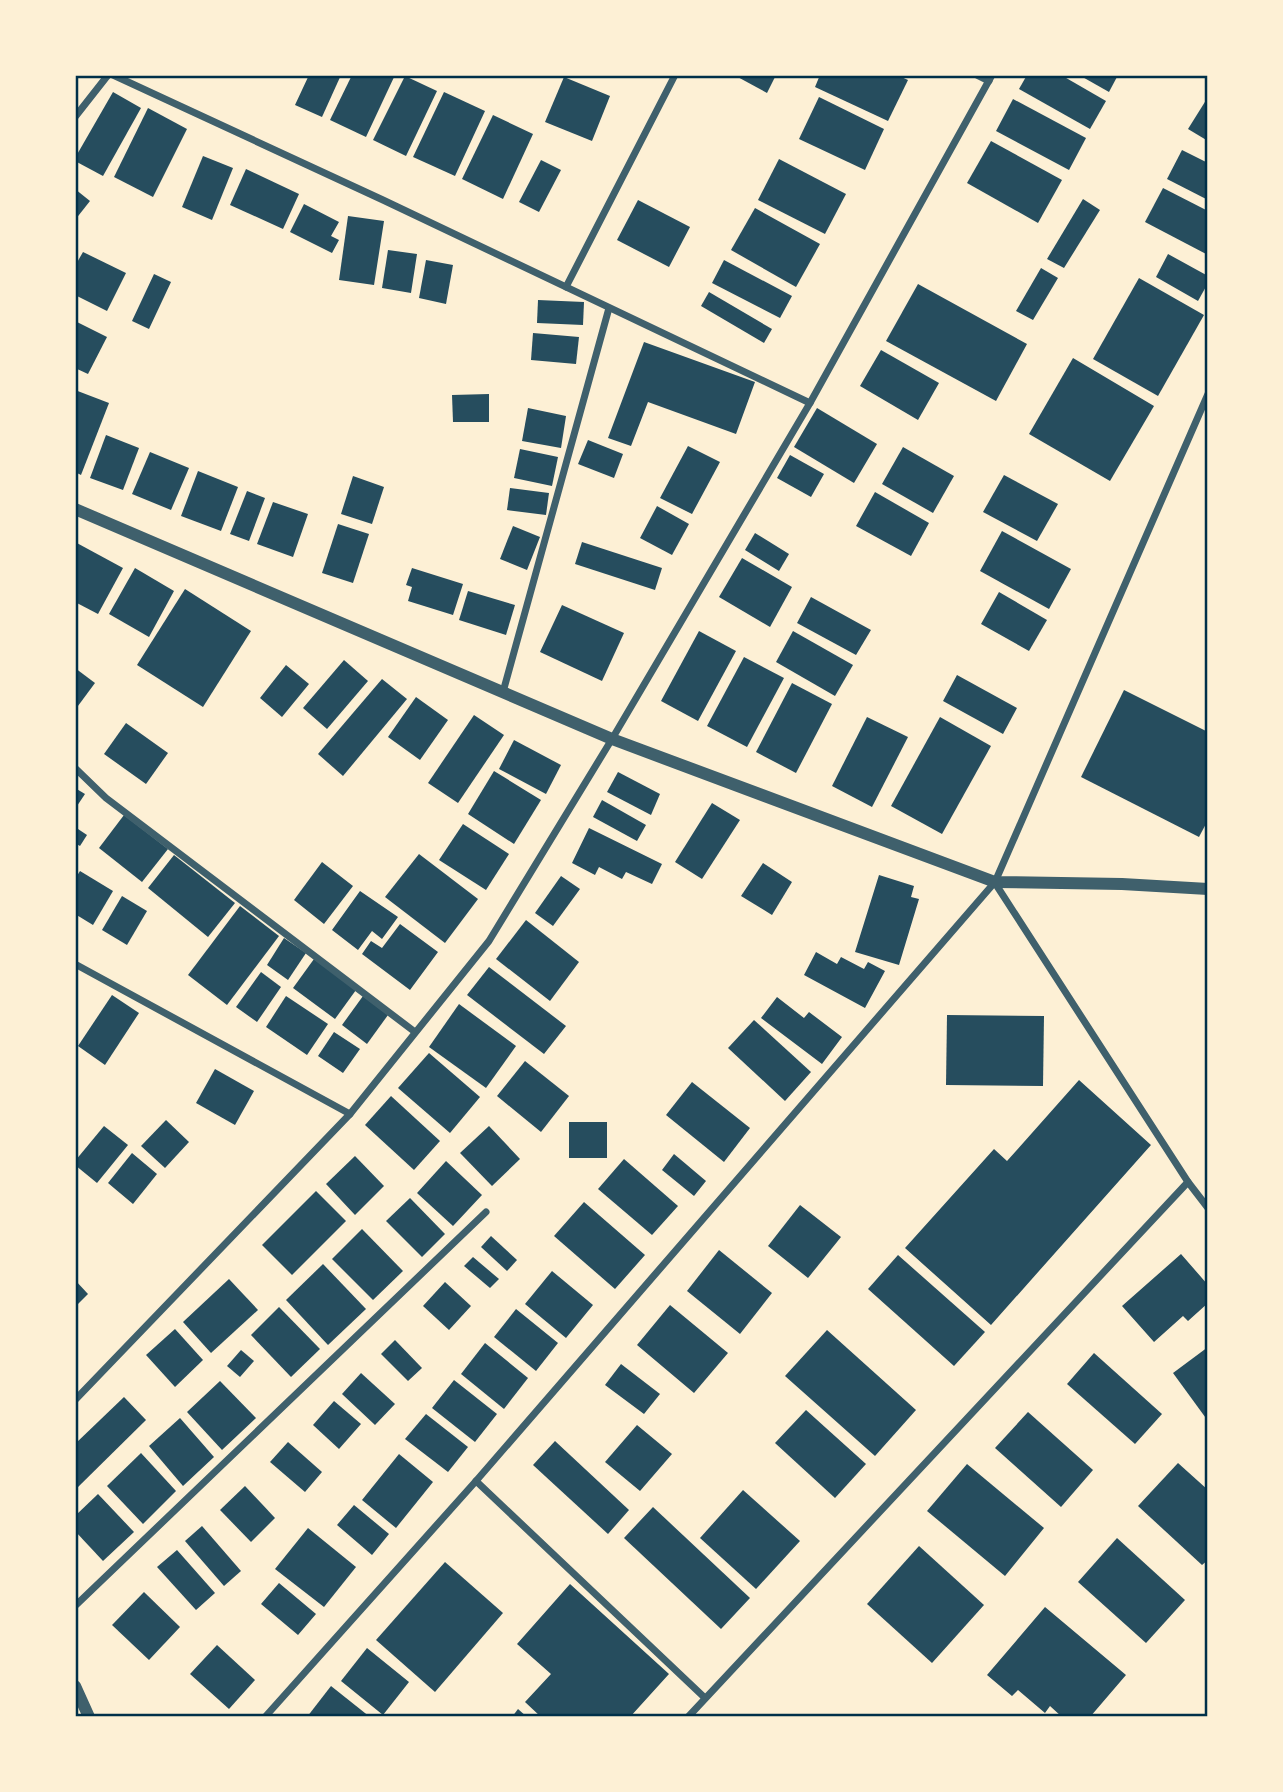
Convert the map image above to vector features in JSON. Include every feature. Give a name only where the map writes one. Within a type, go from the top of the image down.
[{"type":"street","points":[[75,117],[108,75]]},
{"type":"street","points":[[113,75],[810,403]]},
{"type":"street","points":[[566,287],[675,75]]},
{"type":"street","points":[[75,1400],[350,1114],[489,941],[810,403],[990,78],[977,75]]},
{"type":"street","points":[[503,692],[609,308]]},
{"type":"street","points":[[265,1717],[476,1481],[995,882],[1208,394]]},
{"type":"street","points":[[75,509],[612,738],[995,882],[1122,884],[1208,889]]},
{"type":"street","points":[[75,768],[106,798],[415,1032]]},
{"type":"street","points":[[995,882],[1188,1182],[1208,1208]]},
{"type":"street","points":[[75,964],[350,1114]]},
{"type":"street","points":[[688,1717],[1188,1182]]},
{"type":"street","points":[[75,1606],[486,1212]]},
{"type":"street","points":[[476,1481],[705,1698]]},
{"type":"street","points":[[75,1686],[89,1717]]},
{"type":"building","points":[[309,75],[341,75],[322,117],[295,105]]},
{"type":"building","points":[[352,75],[395,75],[366,137],[330,120]]},
{"type":"building","points":[[734,75],[776,75],[767,93]]},
{"type":"building","points":[[820,75],[897,75],[908,80],[888,121],[815,87]]},
{"type":"building","points":[[1027,75],[1061,75],[1106,101],[1090,129],[1019,89]]},
{"type":"building","points":[[1079,75],[1118,75],[1109,92]]},
{"type":"building","points":[[405,76],[437,91],[406,156],[373,140]]},
{"type":"building","points":[[564,77],[610,96],[592,141],[545,122]]},
{"type":"building","points":[[113,92],[141,108],[103,176],[75,161],[75,158]]},
{"type":"building","points":[[444,92],[485,111],[455,176],[413,157]]},
{"type":"building","points":[[819,97],[884,129],[865,170],[799,139]]},
{"type":"building","points":[[1208,97],[1208,141],[1188,129]]},
{"type":"building","points":[[1013,99],[1086,138],[1069,170],[996,131]]},
{"type":"building","points":[[148,108],[187,129],[153,197],[114,177]]},
{"type":"building","points":[[493,115],[533,134],[503,199],[462,179]]},
{"type":"building","points":[[991,141],[1062,180],[1038,223],[967,183]]},
{"type":"building","points":[[1182,150],[1208,163],[1208,200],[1167,179]]},
{"type":"building","points":[[203,156],[233,168],[212,220],[182,207]]},
{"type":"building","points":[[779,159],[846,194],[825,234],[758,200]]},
{"type":"building","points":[[541,160],[561,170],[539,212],[519,202]]},
{"type":"building","points":[[246,169],[299,194],[283,229],[230,205]]},
{"type":"building","points":[[1163,188],[1208,211],[1208,255],[1145,222]]},
{"type":"building","points":[[75,189],[90,201],[75,220]]},
{"type":"building","points":[[1083,199],[1100,210],[1064,268],[1047,259]]},
{"type":"building","points":[[638,200],[690,227],[669,267],[617,240]]},
{"type":"building","points":[[304,204],[339,222],[331,236],[339,240],[332,253],[290,232]]},
{"type":"building","points":[[755,208],[820,244],[796,287],[731,250]]},
{"type":"building","points":[[348,216],[384,221],[374,285],[339,280]]},
{"type":"building","points":[[388,250],[417,254],[411,293],[382,288]]},
{"type":"building","points":[[83,252],[126,273],[107,311],[75,295],[75,266]]},
{"type":"building","points":[[1168,254],[1208,276],[1208,283],[1198,301],[1156,277]]},
{"type":"building","points":[[426,260],[453,265],[446,304],[419,298]]},
{"type":"building","points":[[724,260],[792,296],[780,318],[712,283]]},
{"type":"building","points":[[1041,268],[1058,278],[1033,320],[1016,311]]},
{"type":"building","points":[[154,274],[171,282],[149,329],[132,321]]},
{"type":"building","points":[[1139,278],[1204,315],[1158,396],[1093,359]]},
{"type":"building","points":[[918,284],[1027,344],[996,401],[886,341]]},
{"type":"building","points":[[709,292],[772,329],[764,343],[701,306]]},
{"type":"building","points":[[538,300],[584,302],[583,325],[537,323]]},
{"type":"building","points":[[75,321],[107,337],[88,374],[75,368]]},
{"type":"building","points":[[533,333],[579,337],[576,364],[531,360]]},
{"type":"building","points":[[644,342],[755,382],[736,434],[648,402],[631,446],[608,438]]},
{"type":"building","points":[[881,350],[939,383],[918,420],[860,386]]},
{"type":"building","points":[[1073,358],[1154,406],[1110,481],[1029,434]]},
{"type":"building","points":[[75,390],[109,403],[81,475],[75,472]]},
{"type":"building","points":[[489,394],[489,422],[453,422],[452,395]]},
{"type":"building","points":[[528,408],[566,416],[561,448],[522,441]]},
{"type":"building","points":[[817,408],[877,444],[854,483],[794,447]]},
{"type":"building","points":[[106,435],[139,448],[123,490],[90,478]]},
{"type":"building","points":[[588,440],[623,454],[614,478],[578,464]]},
{"type":"building","points":[[688,446],[720,462],[692,514],[660,498]]},
{"type":"building","points":[[903,447],[954,476],[933,513],[882,484]]},
{"type":"building","points":[[520,449],[558,457],[552,486],[514,478]]},
{"type":"building","points":[[150,452],[189,468],[171,510],[132,494]]},
{"type":"building","points":[[790,455],[824,474],[811,497],[777,478]]},
{"type":"building","points":[[198,471],[238,487],[221,531],[181,516]]},
{"type":"building","points":[[1004,475],[1058,504],[1037,541],[983,512]]},
{"type":"building","points":[[353,476],[384,487],[372,524],[341,514]]},
{"type":"building","points":[[510,488],[549,493],[546,515],[507,510]]},
{"type":"building","points":[[247,491],[265,498],[249,541],[230,534]]},
{"type":"building","points":[[875,492],[929,523],[911,556],[856,526]]},
{"type":"building","points":[[273,502],[308,514],[293,557],[257,544]]},
{"type":"building","points":[[657,506],[689,524],[672,555],[640,538]]},
{"type":"building","points":[[338,524],[369,534],[353,583],[322,573]]},
{"type":"building","points":[[513,526],[540,537],[527,570],[500,559]]},
{"type":"building","points":[[1002,531],[1071,569],[1049,609],[980,571]]},
{"type":"building","points":[[755,533],[789,554],[779,571],[745,550]]},
{"type":"building","points":[[75,542],[123,568],[98,614],[75,602]]},
{"type":"building","points":[[582,542],[662,568],[655,590],[575,564]]},
{"type":"building","points":[[742,558],[792,587],[770,627],[719,597]]},
{"type":"building","points":[[135,568],[174,591],[149,637],[109,614]]},
{"type":"building","points":[[412,568],[463,584],[453,615],[408,601],[412,587],[406,585]]},
{"type":"building","points":[[185,589],[251,631],[203,707],[137,665]]},
{"type":"building","points":[[468,591],[515,605],[506,635],[459,620]]},
{"type":"building","points":[[999,592],[1047,620],[1029,651],[981,624]]},
{"type":"building","points":[[811,597],[871,630],[856,655],[797,623]]},
{"type":"building","points":[[562,605],[624,633],[602,681],[540,652]]},
{"type":"building","points":[[699,631],[736,651],[698,721],[661,701]]},
{"type":"building","points":[[793,631],[853,665],[835,696],[776,662]]},
{"type":"building","points":[[744,657],[784,678],[747,747],[707,726]]},
{"type":"building","points":[[344,660],[368,681],[327,729],[303,708]]},
{"type":"building","points":[[286,665],[309,684],[282,717],[260,698]]},
{"type":"building","points":[[75,668],[95,683],[75,710]]},
{"type":"building","points":[[957,675],[1017,708],[1003,734],[943,701]]},
{"type":"building","points":[[382,679],[407,699],[343,776],[318,754]]},
{"type":"building","points":[[792,683],[832,704],[796,773],[756,752]]},
{"type":"building","points":[[1124,690],[1208,732],[1208,820],[1199,837],[1081,777]]},
{"type":"building","points":[[416,697],[448,720],[420,760],[388,737]]},
{"type":"building","points":[[474,715],[504,735],[458,803],[428,783]]},
{"type":"building","points":[[867,717],[908,737],[872,807],[832,786]]},
{"type":"building","points":[[940,717],[991,746],[942,834],[891,806]]},
{"type":"building","points":[[126,723],[168,753],[146,784],[104,754]]},
{"type":"building","points":[[514,740],[561,765],[546,794],[499,769]]},
{"type":"building","points":[[494,771],[541,800],[514,844],[468,814]]},
{"type":"building","points":[[618,772],[660,794],[651,815],[607,792]]},
{"type":"building","points":[[75,788],[85,794],[75,809]]},
{"type":"building","points":[[602,800],[646,825],[637,841],[593,817]]},
{"type":"building","points":[[712,803],[740,820],[702,879],[675,862]]},
{"type":"building","points":[[124,815],[168,849],[142,882],[99,848]]},
{"type":"building","points":[[463,824],[509,854],[486,890],[439,860]]},
{"type":"building","points":[[75,827],[87,835],[80,846],[75,843]]},
{"type":"building","points":[[589,828],[662,864],[652,884],[626,872],[622,879],[599,867],[595,875],[572,863]]},
{"type":"building","points":[[419,854],[478,899],[445,943],[385,897]]},
{"type":"building","points":[[174,855],[235,903],[208,937],[148,888]]},
{"type":"building","points":[[322,862],[353,886],[324,924],[294,900]]},
{"type":"building","points":[[763,863],[792,882],[772,915],[741,896]]},
{"type":"building","points":[[80,871],[113,891],[93,925],[75,914],[75,879]]},
{"type":"building","points":[[879,875],[914,886],[911,897],[919,899],[899,965],[855,952]]},
{"type":"building","points":[[561,876],[580,889],[553,926],[535,913]]},
{"type":"building","points":[[360,891],[398,917],[382,939],[372,931],[358,950],[332,930]]},
{"type":"building","points":[[122,896],[147,911],[127,945],[102,930]]},
{"type":"building","points":[[240,906],[279,936],[227,1005],[188,975]]},
{"type":"building","points":[[526,920],[579,962],[550,1001],[496,959]]},
{"type":"building","points":[[400,924],[438,952],[410,990],[362,954],[371,941],[382,948]]},
{"type":"building","points":[[284,938],[306,953],[288,980],[267,965]]},
{"type":"building","points":[[816,952],[837,964],[841,957],[864,969],[868,962],[885,971],[865,1008],[804,975]]},
{"type":"building","points":[[314,959],[356,990],[335,1019],[293,988]]},
{"type":"building","points":[[489,967],[566,1026],[544,1054],[467,995]]},
{"type":"building","points":[[261,972],[281,987],[257,1022],[236,1007]]},
{"type":"building","points":[[112,995],[139,1013],[105,1065],[78,1046]]},
{"type":"building","points":[[286,996],[328,1024],[307,1055],[266,1027]]},
{"type":"building","points":[[363,996],[388,1015],[367,1044],[342,1025]]},
{"type":"building","points":[[777,997],[804,1018],[809,1012],[842,1037],[822,1064],[761,1018]]},
{"type":"building","points":[[459,1004],[516,1046],[486,1088],[429,1047]]},
{"type":"building","points":[[947,1015],[1044,1016],[1043,1086],[946,1085]]},
{"type":"building","points":[[754,1020],[811,1072],[785,1101],[728,1048]]},
{"type":"building","points":[[334,1032],[360,1049],[343,1073],[318,1056]]},
{"type":"building","points":[[429,1053],[480,1097],[450,1133],[398,1088]]},
{"type":"building","points":[[525,1061],[569,1096],[541,1132],[497,1096]]},
{"type":"building","points":[[215,1069],[254,1091],[235,1125],[196,1103]]},
{"type":"building","points":[[1079,1080],[1151,1145],[991,1325],[905,1248],[994,1149],[1007,1161]]},
{"type":"building","points":[[692,1082],[750,1128],[724,1162],[666,1115]]},
{"type":"building","points":[[391,1096],[440,1141],[414,1170],[365,1125]]},
{"type":"building","points":[[166,1120],[189,1142],[165,1168],[141,1146]]},
{"type":"building","points":[[569,1122],[607,1122],[607,1158],[569,1158]]},
{"type":"building","points":[[104,1126],[128,1145],[97,1183],[75,1165],[75,1161]]},
{"type":"building","points":[[489,1126],[520,1159],[492,1186],[460,1153]]},
{"type":"building","points":[[132,1153],[157,1174],[133,1204],[108,1183]]},
{"type":"building","points":[[674,1154],[706,1181],[694,1196],[662,1170]]},
{"type":"building","points":[[355,1156],[384,1186],[355,1215],[326,1184]]},
{"type":"building","points":[[624,1159],[678,1206],[652,1235],[598,1189]]},
{"type":"building","points":[[446,1161],[482,1195],[453,1226],[417,1193]]},
{"type":"building","points":[[316,1191],[346,1221],[292,1275],[262,1245]]},
{"type":"building","points":[[410,1198],[445,1234],[422,1257],[386,1221]]},
{"type":"building","points":[[584,1202],[645,1255],[615,1289],[554,1236]]},
{"type":"building","points":[[800,1205],[841,1237],[808,1278],[768,1246]]},
{"type":"building","points":[[362,1229],[403,1271],[373,1300],[332,1259]]},
{"type":"building","points":[[491,1236],[517,1260],[507,1271],[481,1247]]},
{"type":"building","points":[[719,1250],[772,1293],[740,1334],[687,1291]]},
{"type":"building","points":[[1181,1254],[1208,1285],[1208,1303],[1188,1321],[1183,1316],[1154,1342],[1122,1306]]},
{"type":"building","points":[[898,1255],[985,1332],[954,1366],[868,1289]]},
{"type":"building","points":[[473,1257],[499,1279],[490,1288],[464,1266]]},
{"type":"building","points":[[323,1264],[366,1309],[328,1345],[286,1300]]},
{"type":"building","points":[[552,1271],[593,1305],[566,1338],[525,1304]]},
{"type":"building","points":[[229,1279],[258,1310],[211,1353],[183,1322]]},
{"type":"building","points":[[75,1280],[88,1294],[75,1307]]},
{"type":"building","points":[[445,1282],[471,1306],[449,1330],[423,1306]]},
{"type":"building","points":[[670,1305],[728,1353],[694,1393],[637,1345]]},
{"type":"building","points":[[279,1307],[320,1349],[291,1377],[251,1335]]},
{"type":"building","points":[[516,1309],[558,1343],[536,1371],[494,1337]]},
{"type":"building","points":[[175,1329],[203,1360],[175,1387],[146,1355]]},
{"type":"building","points":[[827,1330],[916,1410],[875,1456],[785,1376]]},
{"type":"building","points":[[395,1340],[422,1368],[408,1381],[381,1354]]},
{"type":"building","points":[[485,1343],[528,1378],[504,1409],[461,1374]]},
{"type":"building","points":[[1208,1347],[1208,1421],[1173,1373]]},
{"type":"building","points":[[241,1350],[254,1361],[240,1377],[227,1366]]},
{"type":"building","points":[[1094,1353],[1162,1414],[1135,1444],[1067,1384]]},
{"type":"building","points":[[621,1364],[660,1394],[644,1414],[605,1385]]},
{"type":"building","points":[[361,1373],[395,1404],[375,1425],[342,1394]]},
{"type":"building","points":[[454,1380],[497,1414],[475,1442],[432,1408]]},
{"type":"building","points":[[220,1381],[256,1418],[222,1450],[187,1412]]},
{"type":"building","points":[[124,1397],[146,1420],[75,1490],[75,1444]]},
{"type":"building","points":[[334,1401],[361,1424],[339,1449],[313,1425]]},
{"type":"building","points":[[806,1410],[866,1464],[835,1498],[775,1443]]},
{"type":"building","points":[[1028,1412],[1093,1470],[1061,1507],[995,1448]]},
{"type":"building","points":[[426,1414],[468,1447],[448,1472],[405,1439]]},
{"type":"building","points":[[180,1418],[214,1457],[183,1486],[149,1446]]},
{"type":"building","points":[[637,1425],[672,1454],[640,1491],[605,1462]]},
{"type":"building","points":[[555,1441],[629,1510],[608,1534],[533,1465]]},
{"type":"building","points":[[288,1442],[322,1472],[305,1492],[270,1462]]},
{"type":"building","points":[[141,1453],[176,1491],[143,1524],[107,1486]]},
{"type":"building","points":[[399,1454],[433,1482],[396,1528],[362,1500]]},
{"type":"building","points":[[1178,1463],[1208,1490],[1208,1560],[1202,1565],[1138,1506]]},
{"type":"building","points":[[967,1464],[1044,1528],[1005,1576],[927,1511]]},
{"type":"building","points":[[245,1486],[275,1518],[251,1542],[220,1510]]},
{"type":"building","points":[[743,1490],[800,1541],[756,1589],[700,1538]]},
{"type":"building","points":[[98,1494],[134,1532],[103,1561],[75,1531],[75,1516]]},
{"type":"building","points":[[354,1505],[389,1534],[372,1555],[337,1525]]},
{"type":"building","points":[[653,1507],[750,1598],[721,1629],[624,1538]]},
{"type":"building","points":[[202,1526],[241,1571],[224,1586],[185,1541]]},
{"type":"building","points":[[308,1528],[356,1567],[324,1607],[275,1569]]},
{"type":"building","points":[[1117,1538],[1185,1600],[1146,1643],[1078,1582]]},
{"type":"building","points":[[919,1546],[984,1605],[932,1663],[867,1604]]},
{"type":"building","points":[[177,1550],[215,1593],[196,1610],[157,1567]]},
{"type":"building","points":[[445,1562],[503,1613],[435,1692],[376,1640]]},
{"type":"building","points":[[279,1583],[316,1614],[298,1635],[261,1604]]},
{"type":"building","points":[[570,1584],[669,1674],[630,1717],[541,1717],[525,1702],[551,1674],[517,1644]]},
{"type":"building","points":[[144,1592],[180,1627],[149,1660],[112,1625]]},
{"type":"building","points":[[1045,1607],[1126,1675],[1090,1717],[1062,1717],[1050,1706],[1045,1713],[1018,1690],[1012,1696],[987,1675]]},
{"type":"building","points":[[217,1645],[255,1680],[229,1709],[190,1674]]},
{"type":"building","points":[[367,1648],[409,1682],[383,1715],[341,1681]]},
{"type":"building","points":[[331,1686],[370,1717],[307,1717]]},
{"type":"building","points":[[518,1709],[527,1717],[512,1717]]}]
